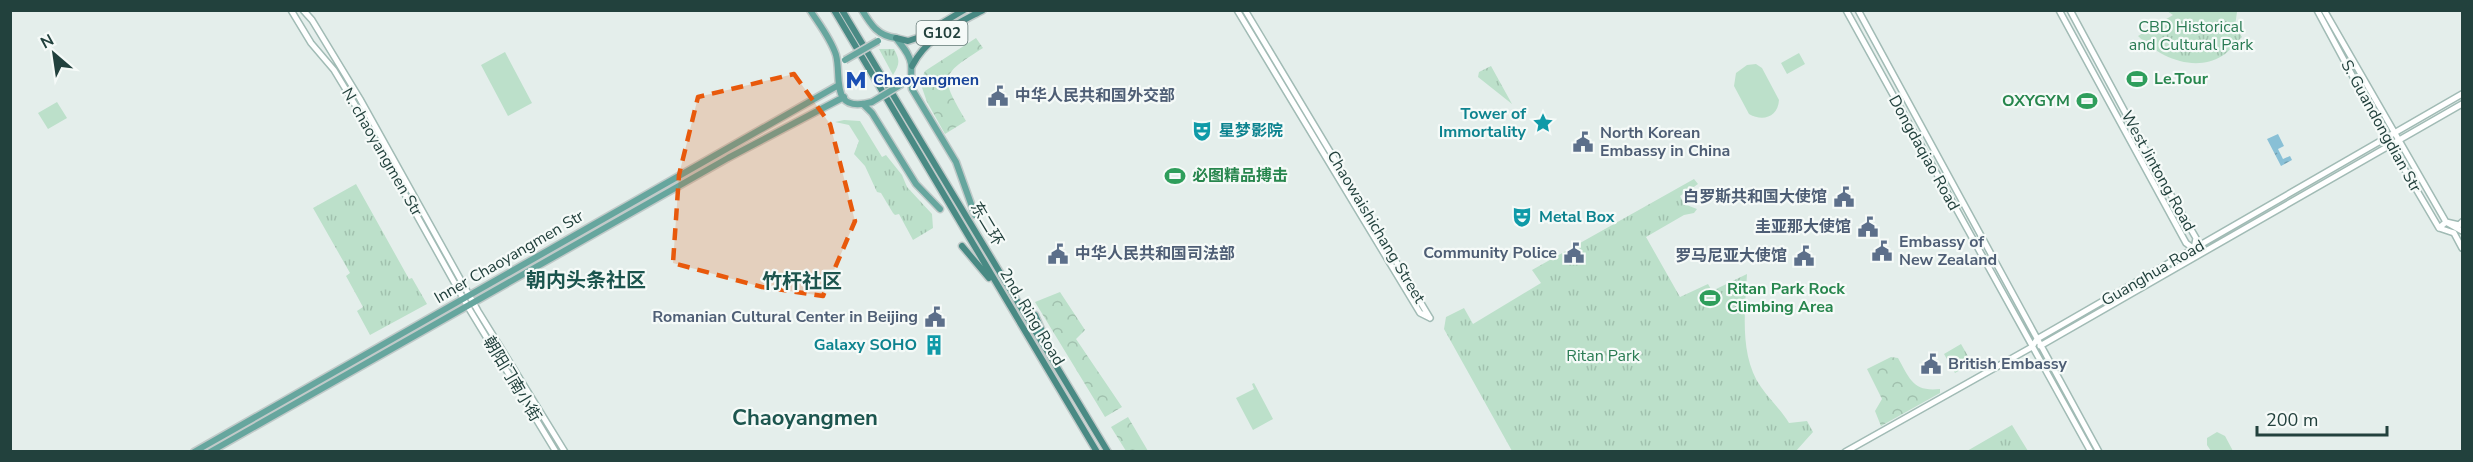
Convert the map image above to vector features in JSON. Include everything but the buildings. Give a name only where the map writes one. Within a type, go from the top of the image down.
[{"type":"highway","name":"2nd. Ring Road","points":[[834,10],[1097,452]]},
{"type":"highway","name":"东二环","points":[[842,10],[1108,452]]},
{"type":"highway","name":"G102","points":[[896,38],[908,41],[917,38],[964,10]]},
{"type":"highway","name":"G102","points":[[912,66],[918,52],[929,41],[983,10]]},
{"type":"highway","points":[[962,246],[999,290]]},
{"type":"highway","points":[[1035,315],[1057,365]]},
{"type":"main road","name":"N. chaoyangmen Str","points":[[291,10],[311,43],[334,70],[467,297]]},
{"type":"main road","points":[[810,10],[830,42],[838,66],[837,86],[850,102],[863,104],[872,102],[902,84],[909,76],[912,66],[908,55],[896,38],[887,37],[873,29],[862,10]]},
{"type":"main road","name":"Chaowaishichang Street","points":[[1237,10],[1420,313],[1430,318],[1245,10]]},
{"type":"main road","name":"Dongdaqiao Road","points":[[1846,10],[2091,452]]},
{"type":"main road","name":"Dongdaqiao Road","points":[[1858,10],[2099,452]]},
{"type":"main road","name":"West Jintong Road","points":[[2059,10],[2186,243],[2194,249],[2196,238],[2148,155],[2070,10]]},
{"type":"main road","name":"S. Guandongdian Str","points":[[2317,10],[2386,138],[2439,228]]},
{"type":"main road","name":"S. Guandongdian Str","points":[[2324,10],[2446,222]]},
{"type":"main road","points":[[304,11],[312,20],[360,99],[471,305],[565,452]]},
{"type":"main road","points":[[838,66],[887,37]]},
{"type":"main road","points":[[909,76],[912,89],[956,162],[975,215]]},
{"type":"main road","name":"Inner Chaoyangmen Str","points":[[194,452],[837,86]]},
{"type":"main road","name":"Guanghua Road","points":[[1845,452],[2031,347],[2037,339],[2463,94]]},
{"type":"main road","name":"Inner Chaoyangmen Str","points":[[210,452],[728,158],[844,97]]},
{"type":"main road","points":[[863,104],[872,113],[916,184],[940,209]]},
{"type":"main road","name":"Guanghua Road","points":[[2040,345],[2463,104]]},
{"type":"main road","points":[[2439,228],[2446,222],[2462,228]]},
{"type":"main road","points":[[2439,228],[2454,232],[2462,228]]},
{"type":"main road","points":[[2454,232],[2463,248]]},
{"type":"main road","name":"朝阳门南小街","points":[[471,305],[556,452]]},
{"type":"highlighted area","points":[[794,74],[830,124],[855,221],[823,296],[762,287],[673,263],[679,175],[698,97]]},
{"type":"green space","name":"CBD Historical and Cultural Park","points":[[2167,11],[2241,11],[2237,12],[2235,26],[2242,37],[2225,54],[2211,61],[2189,63],[2177,60],[2146,44],[2138,36],[2173,15]]},
{"type":"green space","points":[[976,38],[983,48],[958,65],[948,78],[951,95],[966,121],[945,134],[927,102],[920,82],[925,71]]},
{"type":"green space","points":[[879,49],[894,49],[898,62],[893,75]]},
{"type":"green space","points":[[505,52],[532,103],[508,116],[481,65]]},
{"type":"green space","points":[[1799,53],[1805,64],[1787,74],[1781,63]]},
{"type":"green space","points":[[1756,64],[1762,68],[1779,100],[1773,114],[1764,118],[1749,114],[1734,86],[1736,73],[1747,65]]},
{"type":"green space","points":[[1491,66],[1512,104],[1478,77],[1479,72]]},
{"type":"green space","points":[[57,102],[67,118],[48,129],[38,113]]},
{"type":"green space","points":[[860,121],[882,157],[886,155],[902,175],[907,187],[932,214],[933,228],[913,240],[899,214],[893,213],[881,193],[877,192],[865,166],[854,154],[859,141],[849,125],[835,122]]},
{"type":"green space","name":"Ritan Park","points":[[1694,179],[1698,184],[1680,196],[1684,204],[1697,209],[1694,213],[1684,215],[1646,237],[1680,297],[1708,284],[1712,291],[1747,274],[1746,347],[1754,375],[1789,423],[1807,421],[1813,432],[1796,451],[1512,451],[1444,329],[1446,317],[1464,308],[1473,324],[1541,283],[1532,270]]},
{"type":"green space","points":[[356,184],[409,279],[412,278],[427,304],[370,335],[357,311],[363,307],[346,276],[350,273],[313,208]]},
{"type":"green space","points":[[1060,292],[1085,330],[1076,339],[1122,407],[1105,417],[1035,302]]},
{"type":"green space","points":[[1961,344],[1972,363],[1955,373],[1944,354]]},
{"type":"green space","points":[[1891,357],[1898,358],[1909,378],[1918,386],[1940,389],[1940,393],[1881,426],[1875,411],[1882,399],[1867,369]]},
{"type":"green space","points":[[1254,383],[1273,419],[1253,430],[1236,398],[1254,389],[1252,384]]},
{"type":"green space","points":[[1128,417],[1148,451],[1126,451],[1111,427]]},
{"type":"green space","points":[[2012,425],[2028,451],[1967,451]]},
{"type":"green space","points":[[2217,432],[2225,436],[2233,451],[2211,451],[2207,445],[2207,438]]},
{"type":"water","points":[[2278,134],[2284,146],[2278,149],[2283,159],[2290,156],[2292,160],[2281,166],[2267,139]]},
{"type":"place","name":"Le.Tour","points":[[2137,79]]},
{"type":"place","name":"Chaoyangmen","points":[[856,80]]},
{"type":"place","name":"中华人民共和国外交部","points":[[998,96]]},
{"type":"place","name":"OXYGYM","points":[[2087,101]]},
{"type":"place","name":"Tower of Immortality","points":[[1543,123]]},
{"type":"place","name":"星梦影院","points":[[1202,131]]},
{"type":"place","name":"North Korean Embassy in China","points":[[1583,142]]},
{"type":"place","name":"必图精品搏击","points":[[1175,176]]},
{"type":"place","name":"白罗斯共和国大使馆","points":[[1844,197]]},
{"type":"place","name":"Metal Box","points":[[1522,217]]},
{"type":"place","name":"圭亚那大使馆","points":[[1868,227]]},
{"type":"place","name":"Embassy of New Zealand","points":[[1882,251]]},
{"type":"place","name":"Community Police","points":[[1574,253]]},
{"type":"place","name":"中华人民共和国司法部","points":[[1058,254]]},
{"type":"place","name":"罗马尼亚大使馆","points":[[1804,256]]},
{"type":"place","name":"Ritan Park Rock Climbing Area","points":[[1710,298]]},
{"type":"place","name":"Romanian Cultural Center in Beijing","points":[[935,317]]},
{"type":"place","name":"Galaxy SOHO","points":[[934,345]]},
{"type":"place","name":"British Embassy","points":[[1931,364]]},
{"type":"district","name":"朝内头条社区","points":[[586,280]]},
{"type":"district","name":"竹杆社区","points":[[802,281]]},
{"type":"district","name":"Chaoyangmen","points":[[805,418]]}]
